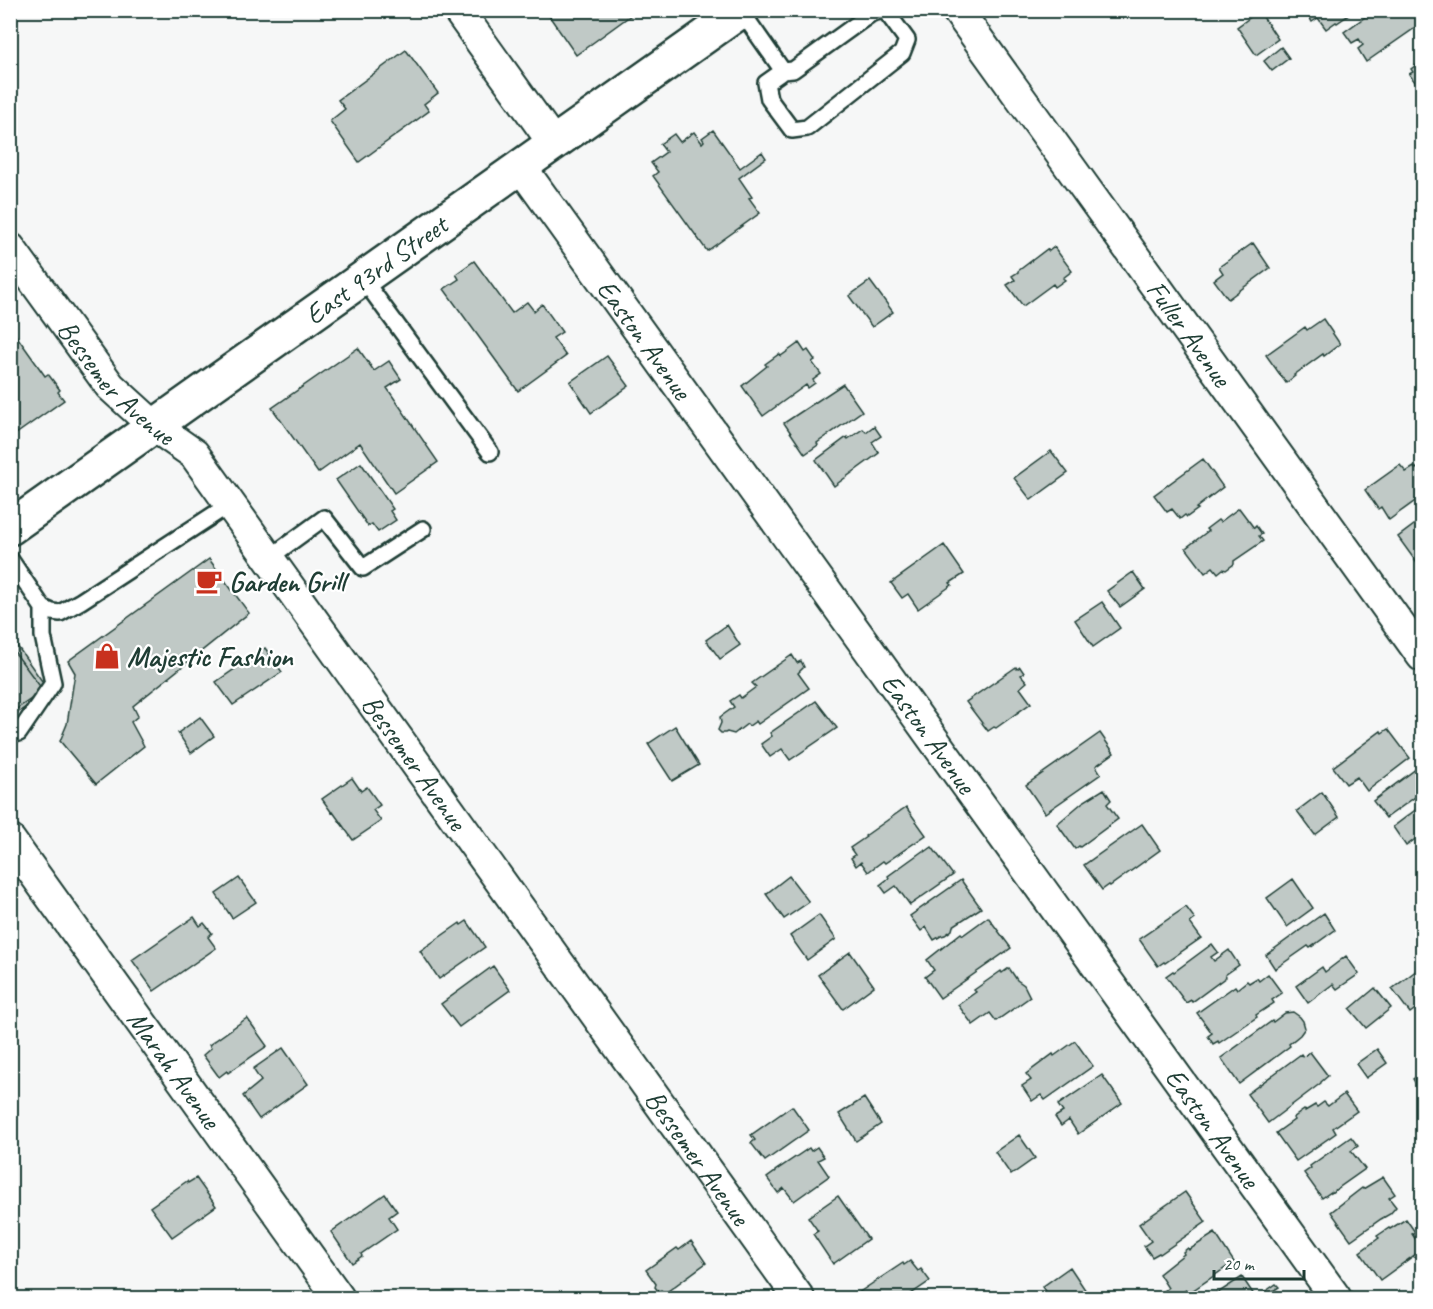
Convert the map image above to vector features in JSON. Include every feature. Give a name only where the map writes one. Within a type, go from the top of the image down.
[{"type":"main road","name":"East 93rd Street","points":[[10,528],[554,144],[730,14]]},
{"type":"street","points":[[458,10],[554,144]]},
{"type":"street","name":"Fuller Avenue","points":[[957,10],[1422,656]]},
{"type":"street","name":"Easton Avenue","points":[[521,167],[1336,1299]]},
{"type":"street","name":"Bessemer Avenue","points":[[10,248],[110,386],[154,426],[194,454],[799,1299]]},
{"type":"street","name":"Marah Avenue","points":[[10,840],[339,1299]]},
{"type":"lane","points":[[885,10],[907,40],[902,53],[807,128],[792,130],[769,99],[766,83],[783,71],[793,70],[872,13],[885,10]]},
{"type":"lane","points":[[730,14],[783,71]]},
{"type":"lane","points":[[363,279],[490,452]]},
{"type":"lane","points":[[43,608],[60,613],[230,504]]},
{"type":"lane","points":[[269,558],[324,518],[363,568],[423,529]]},
{"type":"lane","points":[[10,559],[43,608],[44,636],[53,683],[19,734],[10,732]]},
{"type":"building","points":[[545,10],[638,10],[576,55]]},
{"type":"building","points":[[1319,10],[1356,10],[1326,29],[1318,18],[1312,22],[1309,17]]},
{"type":"building","points":[[1375,10],[1420,10],[1422,23],[1366,62],[1358,49],[1363,45],[1359,39],[1352,43],[1344,32]]},
{"type":"building","points":[[1259,11],[1278,39],[1256,55],[1237,27]]},
{"type":"building","points":[[1281,47],[1289,58],[1272,71],[1264,61]]},
{"type":"building","points":[[406,50],[438,93],[424,104],[429,111],[359,162],[330,121],[345,109],[338,100]]},
{"type":"building","points":[[1422,61],[1422,86],[1419,79],[1415,82],[1409,74],[1413,72],[1411,69]]},
{"type":"building","points":[[713,130],[740,168],[762,152],[766,158],[739,178],[760,213],[707,251],[653,176],[658,172],[651,163],[666,152],[660,144],[674,134],[680,142],[694,132],[702,143],[704,141],[702,138]]},
{"type":"building","points":[[1253,243],[1270,268],[1228,299],[1214,280],[1223,273],[1219,267]]},
{"type":"building","points":[[1054,247],[1072,271],[1063,278],[1065,280],[1055,287],[1053,284],[1023,306],[1007,285],[1015,280],[1012,276],[1018,271],[1047,249],[1049,251]]},
{"type":"building","points":[[474,261],[512,313],[527,302],[534,311],[542,304],[562,332],[553,338],[566,356],[518,391],[444,289],[459,279],[456,274]]},
{"type":"building","points":[[870,281],[893,312],[872,327],[849,296]]},
{"type":"building","points":[[1323,319],[1340,344],[1324,356],[1323,354],[1286,383],[1266,355],[1305,327],[1307,330]]},
{"type":"building","points":[[13,331],[45,376],[48,374],[60,390],[58,392],[64,400],[16,434],[10,426],[10,333]]},
{"type":"building","points":[[799,343],[805,352],[808,350],[815,360],[812,362],[821,374],[813,380],[815,383],[808,388],[806,385],[763,416],[742,386],[767,366],[765,364]]},
{"type":"building","points":[[358,348],[374,371],[389,361],[401,379],[387,388],[438,462],[394,493],[360,443],[318,473],[272,408]]},
{"type":"building","points":[[607,356],[629,386],[591,413],[570,382]]},
{"type":"building","points":[[843,384],[862,411],[805,454],[784,423]]},
{"type":"building","points":[[874,426],[881,436],[872,442],[879,453],[834,486],[816,460],[847,437],[848,439],[863,429],[866,432]]},
{"type":"building","points":[[1051,451],[1068,473],[1031,500],[1014,478]]},
{"type":"building","points":[[1203,459],[1223,487],[1196,508],[1198,509],[1180,519],[1172,509],[1167,512],[1154,495]]},
{"type":"building","points":[[361,463],[393,509],[390,511],[396,520],[378,532],[372,524],[368,526],[336,480]]},
{"type":"building","points":[[1400,465],[1406,472],[1418,467],[1422,473],[1422,496],[1389,520],[1381,507],[1378,509],[1365,490]]},
{"type":"building","points":[[1239,508],[1254,528],[1256,526],[1262,534],[1259,536],[1263,541],[1234,561],[1234,564],[1226,570],[1223,569],[1218,573],[1213,567],[1205,573],[1186,548],[1208,531],[1206,529]]},
{"type":"building","points":[[1422,519],[1422,564],[1419,566],[1398,537]]},
{"type":"building","points":[[944,545],[964,574],[918,609],[908,594],[902,598],[891,583]]},
{"type":"building","points":[[209,559],[249,613],[133,706],[138,716],[131,722],[144,746],[96,784],[60,741],[67,724],[75,673],[68,661]]},
{"type":"building","points":[[1133,572],[1145,589],[1120,607],[1107,591]]},
{"type":"building","points":[[1102,602],[1120,628],[1093,647],[1075,620]]},
{"type":"building","points":[[727,625],[740,645],[720,659],[706,640]]},
{"type":"building","points":[[10,636],[47,688],[15,710],[10,704]]},
{"type":"building","points":[[10,646],[45,693],[16,714],[10,707]]},
{"type":"building","points":[[265,648],[282,672],[233,705],[216,682]]},
{"type":"building","points":[[792,655],[797,663],[801,661],[804,667],[798,673],[809,688],[758,724],[756,721],[749,726],[747,724],[734,734],[721,733],[718,730],[721,723],[720,717],[734,707],[730,701],[739,695],[741,698],[756,687],[752,683]]},
{"type":"building","points":[[1016,667],[1017,669],[1020,667],[1024,673],[1021,675],[1027,682],[1020,688],[1031,703],[996,728],[988,731],[966,702]]},
{"type":"building","points":[[816,701],[837,728],[790,760],[782,749],[770,757],[761,744],[772,736],[770,733]]},
{"type":"building","points":[[200,717],[214,736],[191,753],[178,733]]},
{"type":"building","points":[[675,726],[699,765],[672,781],[648,744]]},
{"type":"building","points":[[1388,729],[1410,758],[1367,791],[1357,777],[1346,784],[1333,767],[1381,731],[1382,733]]},
{"type":"building","points":[[1100,733],[1114,753],[1096,766],[1101,774],[1045,813],[1026,785]]},
{"type":"building","points":[[1420,766],[1422,792],[1386,818],[1373,801]]},
{"type":"building","points":[[352,778],[361,791],[367,787],[380,805],[373,810],[381,821],[353,840],[322,799]]},
{"type":"building","points":[[1104,789],[1111,800],[1107,804],[1118,819],[1075,849],[1057,824],[1083,802]]},
{"type":"building","points":[[1322,792],[1339,817],[1315,835],[1297,811]]},
{"type":"building","points":[[1422,805],[1422,834],[1406,846],[1393,827]]},
{"type":"building","points":[[906,807],[926,835],[868,872],[861,862],[856,866],[851,858],[855,855],[850,848]]},
{"type":"building","points":[[1142,824],[1160,850],[1102,890],[1084,865]]},
{"type":"building","points":[[932,847],[953,875],[910,905],[896,886],[886,893],[880,885],[889,878],[888,876],[924,850],[925,852]]},
{"type":"building","points":[[789,876],[809,902],[784,919],[766,894]]},
{"type":"building","points":[[239,878],[256,902],[232,918],[216,894]]},
{"type":"building","points":[[1293,879],[1313,908],[1287,927],[1267,898]]},
{"type":"building","points":[[961,880],[981,908],[953,926],[952,930],[945,935],[934,940],[926,927],[921,931],[910,916]]},
{"type":"building","points":[[1186,907],[1195,919],[1190,923],[1201,938],[1158,966],[1139,939]]},
{"type":"building","points":[[1324,913],[1335,930],[1275,969],[1266,955]]},
{"type":"building","points":[[819,915],[836,939],[807,960],[790,936]]},
{"type":"building","points":[[194,917],[200,926],[204,923],[212,933],[208,937],[216,948],[154,991],[132,960]]},
{"type":"building","points":[[988,917],[1011,948],[940,998],[925,977],[934,970],[927,960],[961,933],[963,935]]},
{"type":"building","points":[[467,921],[485,947],[439,979],[420,951],[460,923],[461,925]]},
{"type":"building","points":[[1212,944],[1218,952],[1211,957],[1214,961],[1229,950],[1239,965],[1192,1002],[1191,1000],[1186,1003],[1166,976]]},
{"type":"building","points":[[850,952],[874,986],[843,1009],[818,975]]},
{"type":"building","points":[[1346,956],[1359,974],[1337,989],[1333,984],[1308,1003],[1296,986],[1322,967],[1325,972]]},
{"type":"building","points":[[493,966],[510,990],[459,1027],[441,1004]]},
{"type":"building","points":[[1009,968],[1017,980],[1024,985],[1030,997],[996,1021],[990,1013],[973,1025],[958,1005],[976,992],[974,990]]},
{"type":"building","points":[[1417,970],[1422,977],[1422,1004],[1410,1013],[1392,989]]},
{"type":"building","points":[[1268,974],[1282,993],[1272,1000],[1274,1003],[1256,1015],[1257,1017],[1219,1043],[1218,1041],[1213,1044],[1208,1036],[1212,1033],[1197,1013],[1235,986],[1237,989],[1247,981],[1249,983],[1257,978],[1259,981]]},
{"type":"building","points":[[1375,988],[1391,1008],[1366,1028],[1350,1009]]},
{"type":"building","points":[[1293,1012],[1303,1021],[1305,1028],[1300,1035],[1289,1044],[1290,1046],[1239,1084],[1221,1058],[1272,1021],[1285,1013]]},
{"type":"building","points":[[247,1018],[267,1046],[219,1077],[203,1055],[211,1048],[209,1045]]},
{"type":"building","points":[[1075,1041],[1093,1066],[1045,1100],[1041,1095],[1032,1101],[1022,1086],[1031,1080],[1026,1074]]},
{"type":"building","points":[[283,1048],[308,1084],[259,1119],[243,1096],[261,1081],[253,1069]]},
{"type":"building","points":[[1377,1049],[1387,1063],[1366,1078],[1356,1064]]},
{"type":"building","points":[[1310,1052],[1328,1076],[1268,1123],[1247,1094],[1301,1054],[1303,1057]]},
{"type":"building","points":[[1422,1073],[1422,1093],[1413,1079]]},
{"type":"building","points":[[1102,1075],[1122,1103],[1078,1134],[1069,1120],[1061,1126],[1055,1117],[1063,1112],[1058,1105]]},
{"type":"building","points":[[1344,1094],[1357,1111],[1333,1128],[1336,1133],[1296,1161],[1276,1133],[1304,1110],[1315,1105],[1317,1107],[1324,1102],[1328,1106]]},
{"type":"building","points":[[864,1098],[881,1124],[856,1141],[839,1114]]},
{"type":"building","points":[[792,1106],[809,1130],[765,1161],[751,1143],[755,1140],[751,1135]]},
{"type":"building","points":[[1019,1135],[1035,1158],[1011,1175],[995,1152]]},
{"type":"building","points":[[1351,1137],[1358,1146],[1351,1151],[1365,1169],[1322,1198],[1304,1173],[1311,1168],[1310,1166]]},
{"type":"building","points":[[817,1147],[824,1157],[818,1160],[829,1176],[794,1201],[784,1188],[778,1193],[767,1178],[809,1148],[811,1151]]},
{"type":"building","points":[[1383,1177],[1395,1194],[1389,1198],[1396,1207],[1390,1214],[1351,1240],[1331,1212],[1362,1188]]},
{"type":"building","points":[[196,1178],[216,1206],[172,1237],[150,1207],[187,1181],[188,1183]]},
{"type":"building","points":[[1185,1192],[1206,1222],[1160,1254],[1152,1257],[1144,1246],[1151,1241],[1139,1224]]},
{"type":"building","points":[[385,1194],[397,1211],[389,1217],[397,1229],[352,1263],[331,1232]]},
{"type":"building","points":[[838,1196],[868,1239],[833,1264],[813,1234],[818,1231],[808,1217]]},
{"type":"building","points":[[1406,1219],[1415,1232],[1412,1234],[1421,1247],[1420,1251],[1380,1280],[1360,1252],[1379,1238],[1377,1236]]},
{"type":"building","points":[[1215,1233],[1234,1262],[1189,1293],[1186,1290],[1174,1298],[1159,1298],[1157,1296],[1168,1288],[1159,1274],[1188,1248],[1189,1250]]},
{"type":"building","points":[[691,1241],[706,1263],[664,1294],[661,1290],[658,1291],[646,1270]]},
{"type":"building","points":[[910,1261],[918,1271],[921,1269],[930,1281],[905,1298],[852,1297],[903,1263],[904,1265]]},
{"type":"building","points":[[1070,1267],[1088,1294],[1083,1298],[1050,1298],[1042,1287]]},
{"type":"building","points":[[1242,1277],[1256,1298],[1210,1298]]},
{"type":"building","points":[[1276,1284],[1279,1287],[1262,1298],[1256,1298]]},
{"type":"place","name":"Garden Grill","points":[[209,581]]},
{"type":"place","name":"Majestic Fashion","points":[[107,656]]}]
